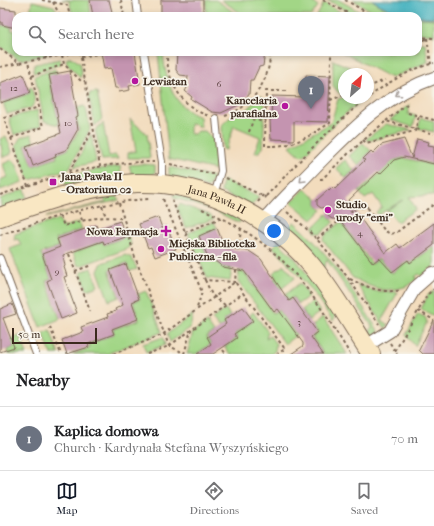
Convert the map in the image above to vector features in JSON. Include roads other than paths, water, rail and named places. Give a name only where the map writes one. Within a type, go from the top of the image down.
[{"type":"street","points":[[263,222],[278,204],[351,131],[371,114],[406,89],[434,78]]},
{"type":"street","name":"Jana Pawła II","points":[[0,217],[56,198],[92,189],[133,184],[160,194],[240,208],[263,222],[290,243],[311,265],[330,291],[363,352]]},
{"type":"street","points":[[363,352],[393,327],[416,286],[432,273]]},
{"type":"lane","points":[[136,0],[138,12]]},
{"type":"lane","points":[[145,56],[162,162],[160,194]]},
{"type":"lane","points":[[207,202],[221,171],[216,118]]},
{"type":"lane","points":[[0,258],[36,354]]},
{"type":"water","points":[[372,0],[434,0],[434,18],[422,17],[422,12],[397,12]]},
{"type":"place","name":"Lewiatan","points":[[135,81]]},
{"type":"place","name":"Kancelaria parafialna","points":[[285,106]]},
{"type":"place","name":"Kaplica domowa","points":[[311,109]]},
{"type":"place","name":"Jana Pawła II - Oratorium 02","points":[[53,182]]},
{"type":"place","name":"Studio urody \"emi\"","points":[[328,210]]},
{"type":"place","name":"Nowa Farmacja","points":[[166,231]]},
{"type":"place","name":"Miejska Biblioteka Publiczna - fila","points":[[161,249]]}]
